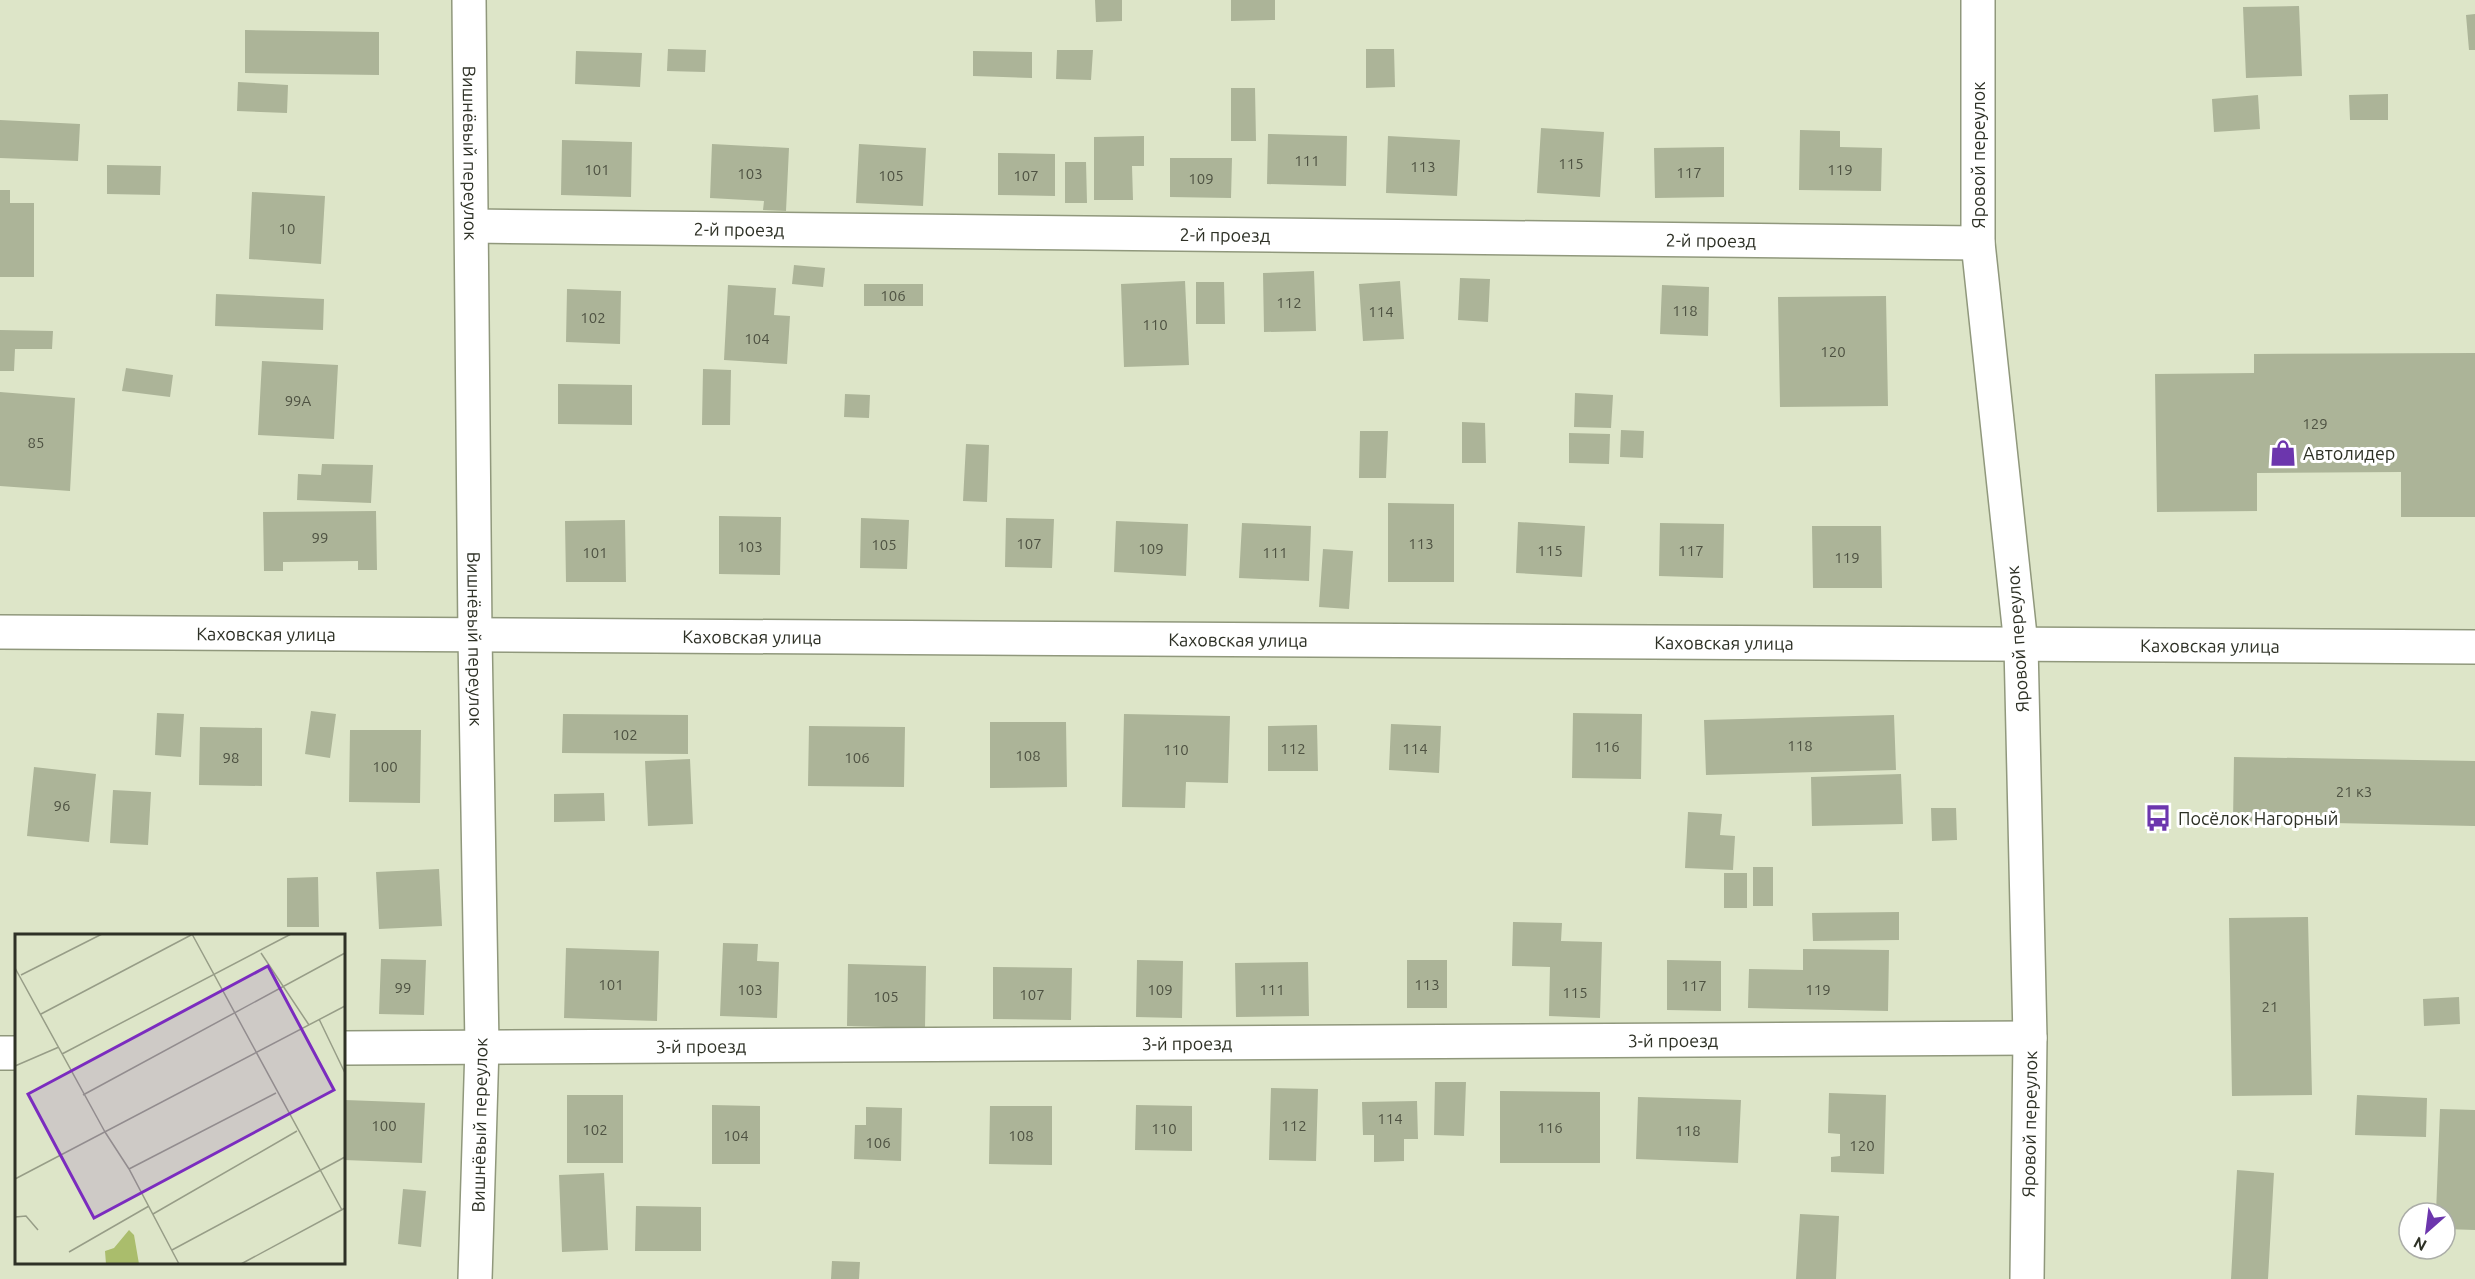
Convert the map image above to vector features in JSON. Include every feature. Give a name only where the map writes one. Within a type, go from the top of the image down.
[{"type":"street","name":"Вишнёвый переулок","points":[[469,0],[475,636],[482,1046],[475,1279]]},
{"type":"street","name":"Яровой переулок","points":[[1978,0],[1977,243],[2021,645],[2030,1038],[2027,1279]]},
{"type":"street","name":"2-й проезд","points":[[472,226],[1977,243]]},
{"type":"street","name":"Каховская улица","points":[[0,632],[2475,647]]},
{"type":"street","name":"3-й проезд","points":[[345,1048],[2030,1038]]},
{"type":"building","points":[[1095,0],[1122,0],[1122,21],[1096,22]]},
{"type":"building","points":[[1231,0],[1275,0],[1275,20],[1231,21]]},
{"type":"building","points":[[2299,6],[2302,76],[2246,78],[2243,7]]},
{"type":"building","points":[[2475,14],[2475,50],[2469,50],[2466,15]]},
{"type":"building","points":[[245,30],[379,32],[379,75],[245,73]]},
{"type":"building","points":[[668,49],[706,50],[705,72],[667,71]]},
{"type":"building","points":[[1366,49],[1394,49],[1395,87],[1366,88]]},
{"type":"building","points":[[1057,50],[1093,50],[1091,80],[1056,79]]},
{"type":"building","points":[[576,51],[642,53],[640,87],[575,84]]},
{"type":"building","points":[[973,51],[1032,52],[1032,78],[973,76]]},
{"type":"building","points":[[238,82],[288,85],[287,113],[237,111]]},
{"type":"building","points":[[1231,88],[1255,88],[1256,141],[1231,141]]},
{"type":"building","points":[[2388,94],[2388,120],[2350,120],[2349,95]]},
{"type":"building","points":[[2258,95],[2260,129],[2214,132],[2212,99]]},
{"type":"building","points":[[0,120],[80,124],[78,161],[0,158]]},
{"type":"building","points":[[1541,128],[1604,132],[1600,197],[1537,193]]},
{"type":"building","points":[[1800,130],[1840,131],[1840,147],[1882,148],[1881,191],[1799,190]]},
{"type":"building","points":[[1268,134],[1347,136],[1346,186],[1267,184]]},
{"type":"building","points":[[1144,136],[1144,166],[1132,166],[1133,200],[1094,200],[1094,137]]},
{"type":"building","points":[[1388,136],[1460,140],[1457,196],[1386,193]]},
{"type":"building","points":[[562,140],[632,142],[631,197],[561,195]]},
{"type":"building","points":[[712,144],[789,148],[786,211],[763,210],[764,201],[710,198]]},
{"type":"building","points":[[859,144],[926,148],[923,206],[856,203]]},
{"type":"building","points":[[1724,147],[1724,197],[1655,198],[1654,148]]},
{"type":"building","points":[[998,153],[1055,154],[1055,196],[998,195]]},
{"type":"building","points":[[1170,158],[1232,158],[1231,198],[1170,197]]},
{"type":"building","points":[[1065,162],[1086,162],[1087,203],[1065,203]]},
{"type":"building","points":[[107,165],[161,166],[160,195],[107,194]]},
{"type":"building","points":[[0,190],[10,190],[10,203],[34,203],[34,277],[0,277]]},
{"type":"building","points":[[252,192],[325,196],[321,264],[249,259]]},
{"type":"building","points":[[794,265],[825,268],[823,287],[792,284]]},
{"type":"building","points":[[1314,271],[1316,331],[1264,332],[1263,273]]},
{"type":"building","points":[[1460,278],[1490,279],[1488,322],[1458,320]]},
{"type":"building","points":[[1185,281],[1189,365],[1124,367],[1121,284]]},
{"type":"building","points":[[1400,281],[1404,339],[1363,341],[1359,284]]},
{"type":"building","points":[[1196,282],[1224,282],[1225,324],[1196,324]]},
{"type":"building","points":[[864,284],[923,284],[923,306],[864,306]]},
{"type":"building","points":[[728,285],[776,288],[774,315],[790,316],[787,364],[724,360]]},
{"type":"building","points":[[1662,285],[1709,287],[1708,336],[1660,334]]},
{"type":"building","points":[[567,289],[621,291],[620,344],[566,342]]},
{"type":"building","points":[[216,294],[324,299],[323,330],[215,326]]},
{"type":"building","points":[[1886,296],[1888,406],[1780,407],[1778,297]]},
{"type":"building","points":[[0,330],[53,331],[52,349],[15,349],[14,371],[0,371]]},
{"type":"building","points":[[2475,353],[2475,517],[2401,517],[2401,472],[2257,473],[2257,511],[2157,512],[2155,374],[2254,373],[2254,354]]},
{"type":"building","points":[[262,361],[338,365],[334,439],[258,435]]},
{"type":"building","points":[[126,368],[173,375],[170,397],[122,391]]},
{"type":"building","points":[[703,369],[731,370],[730,425],[702,425]]},
{"type":"building","points":[[558,384],[632,385],[632,425],[558,424]]},
{"type":"building","points":[[0,392],[75,398],[70,491],[0,486]]},
{"type":"building","points":[[1575,393],[1613,395],[1611,428],[1574,427]]},
{"type":"building","points":[[845,394],[870,395],[869,418],[844,417]]},
{"type":"building","points":[[1462,422],[1485,423],[1486,463],[1462,463]]},
{"type":"building","points":[[1621,430],[1644,431],[1643,458],[1620,457]]},
{"type":"building","points":[[1360,431],[1388,431],[1386,478],[1359,478]]},
{"type":"building","points":[[1569,433],[1610,434],[1609,464],[1569,463]]},
{"type":"building","points":[[966,444],[989,445],[987,502],[963,501]]},
{"type":"building","points":[[322,464],[373,465],[371,503],[297,500],[298,474],[321,475]]},
{"type":"building","points":[[1388,503],[1454,504],[1454,582],[1388,582]]},
{"type":"building","points":[[376,511],[377,570],[358,570],[358,561],[283,562],[283,571],[264,571],[263,512]]},
{"type":"building","points":[[719,516],[781,517],[780,575],[719,574]]},
{"type":"building","points":[[861,518],[909,520],[907,569],[860,568]]},
{"type":"building","points":[[1006,518],[1054,519],[1052,568],[1005,567]]},
{"type":"building","points":[[625,520],[626,582],[566,582],[565,521]]},
{"type":"building","points":[[1116,521],[1188,524],[1186,576],[1114,572]]},
{"type":"building","points":[[1518,522],[1585,526],[1582,577],[1516,573]]},
{"type":"building","points":[[1242,523],[1311,526],[1309,581],[1239,578]]},
{"type":"building","points":[[1660,523],[1724,524],[1723,578],[1659,576]]},
{"type":"building","points":[[1812,526],[1881,526],[1882,588],[1813,588]]},
{"type":"building","points":[[1323,549],[1353,551],[1349,609],[1319,607]]},
{"type":"building","points":[[311,711],[336,714],[330,758],[305,754]]},
{"type":"building","points":[[157,713],[184,714],[181,757],[155,755]]},
{"type":"building","points":[[1573,713],[1642,714],[1641,779],[1572,778]]},
{"type":"building","points":[[563,714],[688,715],[688,754],[562,753]]},
{"type":"building","points":[[1124,714],[1230,716],[1228,783],[1186,782],[1185,808],[1122,807]]},
{"type":"building","points":[[1894,715],[1896,770],[1706,775],[1704,720]]},
{"type":"building","points":[[990,722],[1066,722],[1067,787],[990,788]]},
{"type":"building","points":[[1391,724],[1441,726],[1439,773],[1389,770]]},
{"type":"building","points":[[1317,725],[1318,771],[1268,771],[1268,726]]},
{"type":"building","points":[[809,726],[905,727],[904,787],[808,786]]},
{"type":"building","points":[[200,727],[262,728],[262,786],[199,785]]},
{"type":"building","points":[[350,730],[421,730],[420,803],[349,802]]},
{"type":"building","points":[[2234,757],[2475,761],[2475,826],[2233,821]]},
{"type":"building","points":[[690,759],[693,824],[648,826],[645,761]]},
{"type":"building","points":[[34,767],[96,774],[89,842],[27,836]]},
{"type":"building","points":[[1901,774],[1903,824],[1812,826],[1811,777]]},
{"type":"building","points":[[113,790],[151,792],[148,845],[110,843]]},
{"type":"building","points":[[604,793],[605,821],[554,822],[554,794]]},
{"type":"building","points":[[1931,808],[1956,808],[1957,840],[1932,841]]},
{"type":"building","points":[[1688,812],[1722,814],[1720,835],[1735,836],[1733,870],[1685,868]]},
{"type":"building","points":[[1753,867],[1773,867],[1773,906],[1753,906]]},
{"type":"building","points":[[439,869],[442,926],[379,929],[376,872]]},
{"type":"building","points":[[1724,873],[1747,873],[1747,908],[1724,908]]},
{"type":"building","points":[[318,877],[319,927],[287,927],[287,878]]},
{"type":"building","points":[[1899,912],[1899,940],[1813,941],[1812,913]]},
{"type":"building","points":[[2308,917],[2312,1095],[2232,1096],[2229,918]]},
{"type":"building","points":[[1513,922],[1562,923],[1561,941],[1602,942],[1600,1018],[1549,1016],[1550,967],[1512,966]]},
{"type":"building","points":[[723,943],[758,944],[757,961],[779,962],[777,1018],[720,1016]]},
{"type":"building","points":[[566,948],[659,951],[657,1021],[564,1018]]},
{"type":"building","points":[[1803,949],[1889,950],[1888,1011],[1748,1008],[1749,969],[1803,970]]},
{"type":"building","points":[[381,959],[426,960],[424,1015],[379,1014]]},
{"type":"building","points":[[1137,960],[1183,961],[1182,1018],[1136,1017]]},
{"type":"building","points":[[1407,960],[1447,960],[1447,1008],[1407,1008]]},
{"type":"building","points":[[1667,960],[1721,961],[1721,1011],[1667,1010]]},
{"type":"building","points":[[1308,962],[1309,1016],[1236,1017],[1235,963]]},
{"type":"building","points":[[848,964],[926,966],[925,1028],[847,1026]]},
{"type":"building","points":[[993,967],[1072,968],[1071,1020],[993,1019]]},
{"type":"building","points":[[2459,997],[2460,1024],[2424,1026],[2423,999]]},
{"type":"building","points":[[1435,1082],[1466,1082],[1464,1136],[1434,1135]]},
{"type":"building","points":[[1271,1088],[1318,1089],[1316,1161],[1269,1160]]},
{"type":"building","points":[[1500,1091],[1600,1092],[1600,1163],[1500,1163]]},
{"type":"building","points":[[1829,1093],[1886,1095],[1884,1174],[1831,1172],[1831,1157],[1840,1156],[1840,1134],[1828,1133]]},
{"type":"building","points":[[567,1095],[623,1095],[623,1163],[567,1163]]},
{"type":"building","points":[[2357,1095],[2427,1098],[2426,1137],[2355,1135]]},
{"type":"building","points":[[1638,1097],[1741,1100],[1738,1163],[1636,1159]]},
{"type":"building","points":[[345,1100],[425,1103],[422,1163],[345,1160]]},
{"type":"building","points":[[1417,1101],[1418,1139],[1404,1139],[1404,1161],[1374,1162],[1374,1135],[1363,1135],[1362,1102]]},
{"type":"building","points":[[712,1105],[760,1106],[760,1164],[712,1164]]},
{"type":"building","points":[[1136,1105],[1192,1106],[1192,1151],[1135,1150]]},
{"type":"building","points":[[990,1106],[1052,1106],[1052,1165],[989,1164]]},
{"type":"building","points":[[866,1107],[902,1108],[901,1161],[854,1159],[855,1125],[866,1125]]},
{"type":"building","points":[[2440,1109],[2475,1110],[2475,1230],[2457,1229],[2457,1201],[2436,1201]]},
{"type":"building","points":[[2237,1170],[2274,1173],[2268,1279],[2231,1279]]},
{"type":"building","points":[[604,1173],[608,1250],[562,1252],[559,1175]]},
{"type":"building","points":[[403,1189],[426,1191],[421,1247],[398,1244]]},
{"type":"building","points":[[636,1206],[701,1207],[701,1251],[635,1251]]},
{"type":"building","points":[[1800,1214],[1839,1216],[1836,1279],[1796,1279]]},
{"type":"building","points":[[832,1261],[860,1262],[859,1279],[831,1279]]},
{"type":"place","name":"Автолидер","points":[[2283,453]]},
{"type":"place","name":"Посёлок Нагорный","points":[[2158,818]]}]
